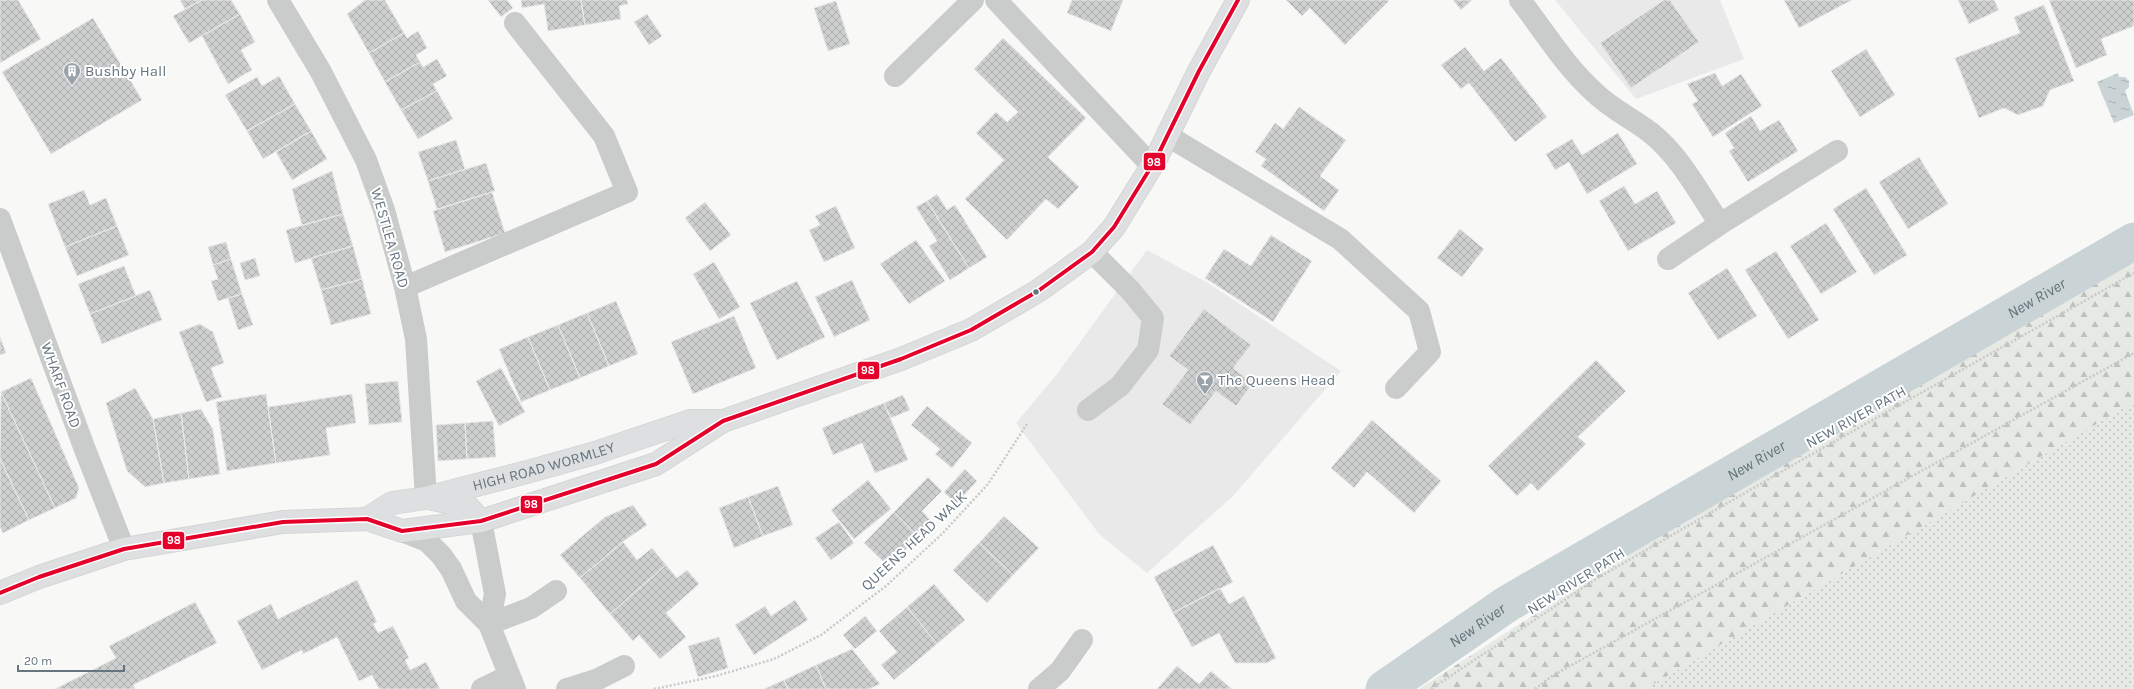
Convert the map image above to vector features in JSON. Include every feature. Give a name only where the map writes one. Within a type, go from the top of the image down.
[{"type":"main road","name":"HIGH ROAD WORMLEY","points":[[0,593],[39,577],[124,549],[283,522],[367,519],[402,531],[481,520],[656,464],[723,421],[901,359],[971,330],[1038,291],[1092,252],[1114,227],[1152,166],[1199,71],[1238,0]]},
{"type":"main road","name":"HIGH ROAD WORMLEY","points":[[367,519],[392,503],[426,498],[589,455],[690,421],[723,421]]},
{"type":"main road","points":[[426,498],[468,507],[481,520]]},
{"type":"street","name":"WESTLEA ROAD","points":[[278,0],[321,72],[366,160],[384,210],[405,287],[416,339],[426,498]]},
{"type":"street","points":[[896,76],[973,0]]},
{"type":"street","points":[[996,0],[1152,166]]},
{"type":"street","points":[[1520,0],[1574,72],[1610,106],[1650,132],[1668,150],[1720,224]]},
{"type":"street","points":[[405,287],[627,192],[604,136],[515,23]]},
{"type":"street","points":[[1168,136],[1340,239],[1419,311],[1430,352],[1396,388]]},
{"type":"street","points":[[1668,260],[1720,224],[1837,151]]},
{"type":"street","name":"WHARF ROAD","points":[[0,219],[84,448],[124,549]]},
{"type":"street","points":[[1088,410],[1120,386],[1148,350],[1152,318],[1130,290],[1092,252]]},
{"type":"street","points":[[481,520],[495,594],[489,624]]},
{"type":"street","points":[[402,531],[427,541],[441,555],[451,569],[466,601],[489,624],[512,683],[482,689]]},
{"type":"street","points":[[489,624],[530,608],[556,591]]},
{"type":"street","points":[[1039,689],[1060,671],[1082,640]]},
{"type":"street","points":[[567,689],[596,680],[624,666]]},
{"type":"path","name":"NEW RIVER PATH","points":[[1431,689],[1596,579],[1807,457],[2134,273]]},
{"type":"path","points":[[1535,689],[1552,676],[2134,353]]},
{"type":"path","name":"QUEENS HEAD WALK","points":[[654,689],[716,676],[774,659],[821,635],[886,586],[943,533],[988,484],[1026,424]]},
{"type":"shaded area","points":[[1555,0],[1720,0],[1744,59],[1636,99]]},
{"type":"shaded area","points":[[1147,250],[1208,283],[1341,371],[1233,496],[1147,573],[1099,534],[1016,423],[1057,374]]},
{"type":"green space","points":[[2134,256],[2134,402],[1645,689],[1419,689],[1648,541]]},
{"type":"green space","points":[[2134,402],[2134,689],[1645,689]]},
{"type":"water","points":[[2118,73],[2119,77],[2125,77],[2129,81],[2129,87],[2125,91],[2134,115],[2114,123],[2097,82]]},
{"type":"building","points":[[0,0],[18,0],[41,39],[0,63]]},
{"type":"building","points":[[180,0],[202,0],[185,9]]},
{"type":"building","points":[[202,0],[231,0],[240,14],[189,43],[173,16]]},
{"type":"building","points":[[365,0],[385,0],[404,33],[369,53],[347,14]]},
{"type":"building","points":[[488,0],[507,0],[513,8],[501,17]]},
{"type":"building","points":[[521,0],[581,0],[585,25],[548,31],[544,4],[522,8]]},
{"type":"building","points":[[581,0],[627,0],[628,4],[619,6],[621,19],[585,25]]},
{"type":"building","points":[[1072,0],[1123,0],[1111,31],[1067,13]]},
{"type":"building","points":[[1286,0],[1389,1],[1345,45],[1310,8],[1302,16]]},
{"type":"building","points":[[1453,0],[1472,0],[1461,10]]},
{"type":"building","points":[[1664,0],[1670,0],[1699,42],[1631,88],[1600,43]]},
{"type":"building","points":[[1784,0],[1852,0],[1799,28]]},
{"type":"building","points":[[1958,0],[1994,0],[1999,10],[1969,24]]},
{"type":"building","points":[[2049,0],[2134,0],[2134,26],[2101,39],[2107,55],[2076,68]]},
{"type":"building","points":[[836,1],[850,44],[828,51],[814,8]]},
{"type":"building","points":[[2044,5],[2074,81],[2050,90],[2043,106],[2018,115],[2004,108],[1979,118],[1955,58],[2020,33],[2014,17]]},
{"type":"building","points":[[240,14],[255,42],[241,50],[252,70],[228,84],[202,36]]},
{"type":"building","points":[[647,14],[662,36],[649,45],[634,22]]},
{"type":"building","name":"Bushby Hall","points":[[93,18],[142,100],[51,154],[2,72]]},
{"type":"building","points":[[418,31],[427,48],[416,55],[420,62],[385,82],[369,53],[404,33],[407,38]]},
{"type":"building","points":[[1003,38],[1086,118],[1048,157],[1079,187],[1058,209],[1046,199],[1007,240],[965,199],[1004,160],[976,133],[996,112],[1007,122],[1018,112],[974,69]]},
{"type":"building","points":[[1465,47],[1484,71],[1501,58],[1547,117],[1515,142],[1469,83],[1461,89],[1441,65]]},
{"type":"building","points":[[1866,49],[1895,95],[1860,117],[1831,71]]},
{"type":"building","points":[[437,59],[447,76],[433,84],[437,91],[401,110],[385,82],[420,62],[423,67]]},
{"type":"building","points":[[1715,73],[1722,86],[1741,74],[1762,106],[1713,137],[1692,104],[1698,101],[1687,84]]},
{"type":"building","points":[[279,76],[295,104],[247,131],[225,95],[257,77],[262,86]]},
{"type":"building","points":[[437,91],[453,119],[418,139],[401,110]]},
{"type":"building","points":[[295,104],[311,131],[263,159],[247,131]]},
{"type":"building","points":[[1299,107],[1346,140],[1320,176],[1339,190],[1324,211],[1261,166],[1266,159],[1255,152],[1275,123],[1283,129]]},
{"type":"building","points":[[1751,116],[1760,131],[1779,120],[1798,151],[1748,182],[1729,151],[1734,148],[1725,133]]},
{"type":"building","points":[[311,131],[327,159],[292,180],[276,152]]},
{"type":"building","points":[[1618,133],[1637,164],[1587,194],[1569,162],[1555,170],[1546,154],[1572,139],[1582,155]]},
{"type":"building","points":[[456,140],[465,169],[428,181],[418,152]]},
{"type":"building","points":[[1919,157],[1948,204],[1908,229],[1879,182]]},
{"type":"building","points":[[486,163],[495,191],[437,209],[428,181]]},
{"type":"building","points":[[332,171],[343,214],[302,225],[292,189]]},
{"type":"building","points":[[1624,186],[1635,204],[1657,191],[1676,223],[1628,251],[1599,201]]},
{"type":"building","points":[[1866,188],[1907,255],[1874,275],[1833,209]]},
{"type":"building","points":[[84,190],[90,205],[106,198],[117,226],[65,247],[48,204]]},
{"type":"building","points":[[492,192],[505,233],[445,252],[433,211]]},
{"type":"building","points":[[937,194],[947,210],[955,205],[987,257],[969,268],[927,201]]},
{"type":"building","points":[[927,201],[969,268],[950,280],[929,246],[937,241],[916,207]]},
{"type":"building","points":[[705,202],[731,235],[710,251],[685,218]]},
{"type":"building","points":[[836,206],[855,248],[824,262],[809,230],[820,225],[815,216]]},
{"type":"building","points":[[343,214],[353,246],[295,263],[286,230]]},
{"type":"building","points":[[1826,223],[1857,272],[1821,294],[1790,246]]},
{"type":"building","points":[[117,226],[129,255],[77,276],[65,247]]},
{"type":"building","points":[[1460,229],[1484,249],[1462,277],[1437,258]]},
{"type":"building","points":[[1271,235],[1312,261],[1273,322],[1205,278],[1224,249],[1251,266]]},
{"type":"building","points":[[916,240],[945,281],[909,304],[880,264]]},
{"type":"building","points":[[226,242],[231,259],[213,265],[208,247]]},
{"type":"building","points":[[353,246],[362,279],[321,290],[311,258]]},
{"type":"building","points":[[1776,251],[1819,320],[1788,339],[1745,270]]},
{"type":"building","points":[[255,258],[260,276],[245,280],[240,263]]},
{"type":"building","points":[[231,259],[242,294],[218,301],[211,281],[218,279],[213,265]]},
{"type":"building","points":[[714,262],[740,307],[719,319],[693,274]]},
{"type":"building","points":[[124,266],[136,296],[90,314],[78,284]]},
{"type":"building","points":[[1727,268],[1757,316],[1718,340],[1688,293]]},
{"type":"building","points":[[362,279],[371,314],[331,325],[321,290]]},
{"type":"building","points":[[852,280],[870,320],[834,337],[815,297]]},
{"type":"building","points":[[797,281],[825,337],[777,360],[750,303]]},
{"type":"building","points":[[150,290],[162,320],[102,344],[90,314]]},
{"type":"building","points":[[242,294],[253,325],[238,330],[228,298]]},
{"type":"building","points":[[616,301],[638,354],[609,366],[587,313]]},
{"type":"building","points":[[1204,309],[1251,345],[1233,368],[1253,383],[1236,406],[1216,391],[1190,425],[1162,404],[1188,370],[1169,356]]},
{"type":"building","points":[[587,313],[609,366],[580,378],[558,325]]},
{"type":"building","points":[[734,316],[756,368],[693,394],[671,342]]},
{"type":"building","points":[[200,324],[213,332],[224,363],[211,368],[222,397],[206,402],[179,332]]},
{"type":"building","points":[[558,325],[580,378],[550,390],[528,337]]},
{"type":"building","points":[[0,337],[6,353],[0,355]]},
{"type":"building","points":[[528,337],[550,390],[521,402],[499,349]]},
{"type":"building","points":[[1596,360],[1626,391],[1578,437],[1586,444],[1538,491],[1531,483],[1517,496],[1488,466]]},
{"type":"building","points":[[501,368],[525,412],[499,426],[476,381]]},
{"type":"building","points":[[31,378],[79,488],[76,498],[55,508],[1,392]]},
{"type":"building","points":[[398,381],[402,422],[369,425],[365,384]]},
{"type":"building","points":[[135,388],[153,419],[164,483],[145,487],[127,471],[106,403]]},
{"type":"building","points":[[1,392],[55,508],[29,520],[0,459]]},
{"type":"building","points":[[266,394],[276,463],[227,471],[216,402]]},
{"type":"building","points":[[352,394],[356,423],[326,428],[330,455],[276,463],[268,407]]},
{"type":"building","points":[[903,395],[910,410],[891,418],[884,403]]},
{"type":"building","points":[[884,403],[908,460],[875,473],[862,443],[833,455],[822,428]]},
{"type":"building","points":[[927,406],[972,443],[952,468],[935,454],[940,449],[911,425]]},
{"type":"building","points":[[201,409],[213,430],[220,474],[189,479],[181,413]]},
{"type":"building","points":[[181,413],[189,479],[164,483],[153,419]]},
{"type":"building","points":[[1372,420],[1441,481],[1414,513],[1367,472],[1354,488],[1331,468]]},
{"type":"building","points":[[493,421],[496,457],[467,459],[465,423]]},
{"type":"building","points":[[465,423],[467,459],[438,461],[436,425]]},
{"type":"building","points":[[0,459],[29,520],[3,533],[0,527]]},
{"type":"building","points":[[965,469],[977,481],[956,504],[944,492]]},
{"type":"building","points":[[928,477],[942,491],[922,511],[932,522],[918,537],[894,512]]},
{"type":"building","points":[[868,480],[891,509],[854,539],[831,510]]},
{"type":"building","points":[[778,486],[793,525],[763,536],[748,497]]},
{"type":"building","points":[[748,497],[763,536],[734,548],[719,508]]},
{"type":"building","points":[[633,505],[647,525],[625,540],[580,578],[560,555],[605,517]]},
{"type":"building","points":[[894,512],[918,537],[889,567],[864,543]]},
{"type":"building","points":[[1004,516],[1039,548],[1013,575],[979,543]]},
{"type":"building","points":[[839,522],[854,543],[831,560],[815,538]]},
{"type":"building","points":[[623,542],[637,560],[652,548],[666,565],[610,614],[580,578]]},
{"type":"building","points":[[979,543],[1013,575],[987,603],[953,570]]},
{"type":"building","points":[[1213,545],[1233,582],[1173,613],[1154,577]]},
{"type":"building","points":[[666,565],[677,578],[687,570],[699,584],[666,613],[686,637],[660,659],[639,635],[633,641],[610,614]]},
{"type":"building","points":[[357,580],[377,622],[373,624],[378,633],[393,626],[409,658],[405,660],[410,670],[426,662],[440,689],[379,689],[372,675],[359,681],[337,637],[303,654],[302,650],[262,670],[237,621],[271,604],[278,619]]},
{"type":"building","points":[[934,584],[965,620],[937,644],[907,607]]},
{"type":"building","points":[[1220,588],[1229,604],[1244,596],[1276,658],[1267,663],[1235,663],[1219,633],[1192,647],[1173,613]]},
{"type":"building","points":[[795,600],[808,620],[754,655],[735,625],[765,606],[771,616]]},
{"type":"building","points":[[195,602],[217,643],[133,685],[135,689],[55,689],[116,658],[109,646]]},
{"type":"building","points":[[907,607],[937,644],[894,680],[881,665],[897,652],[879,631]]},
{"type":"building","points":[[865,616],[877,631],[855,649],[843,635]]},
{"type":"building","points":[[719,637],[728,668],[698,677],[688,646]]},
{"type":"building","points":[[852,649],[880,684],[869,689],[826,689],[816,665]]},
{"type":"building","points":[[816,665],[826,689],[788,689],[784,680]]},
{"type":"building","points":[[1177,666],[1199,684],[1211,671],[1232,689],[1157,689]]},
{"type":"building","points":[[784,680],[788,689],[764,689]]},
{"type":"waterway","name":"New River","points":[[1384,689],[1507,604],[2134,241]]},
{"type":"transit line","name":"98","points":[[0,593],[39,577],[124,549],[283,522],[367,519],[402,531],[481,521],[656,464],[723,421],[901,359],[971,330],[1038,291],[1092,252],[1114,227],[1156,159],[1199,71],[1238,0]]},
{"type":"place","name":"Bushby Hall","points":[[72,86]]},
{"type":"place","name":"The Queens Head","points":[[1205,395]]}]
